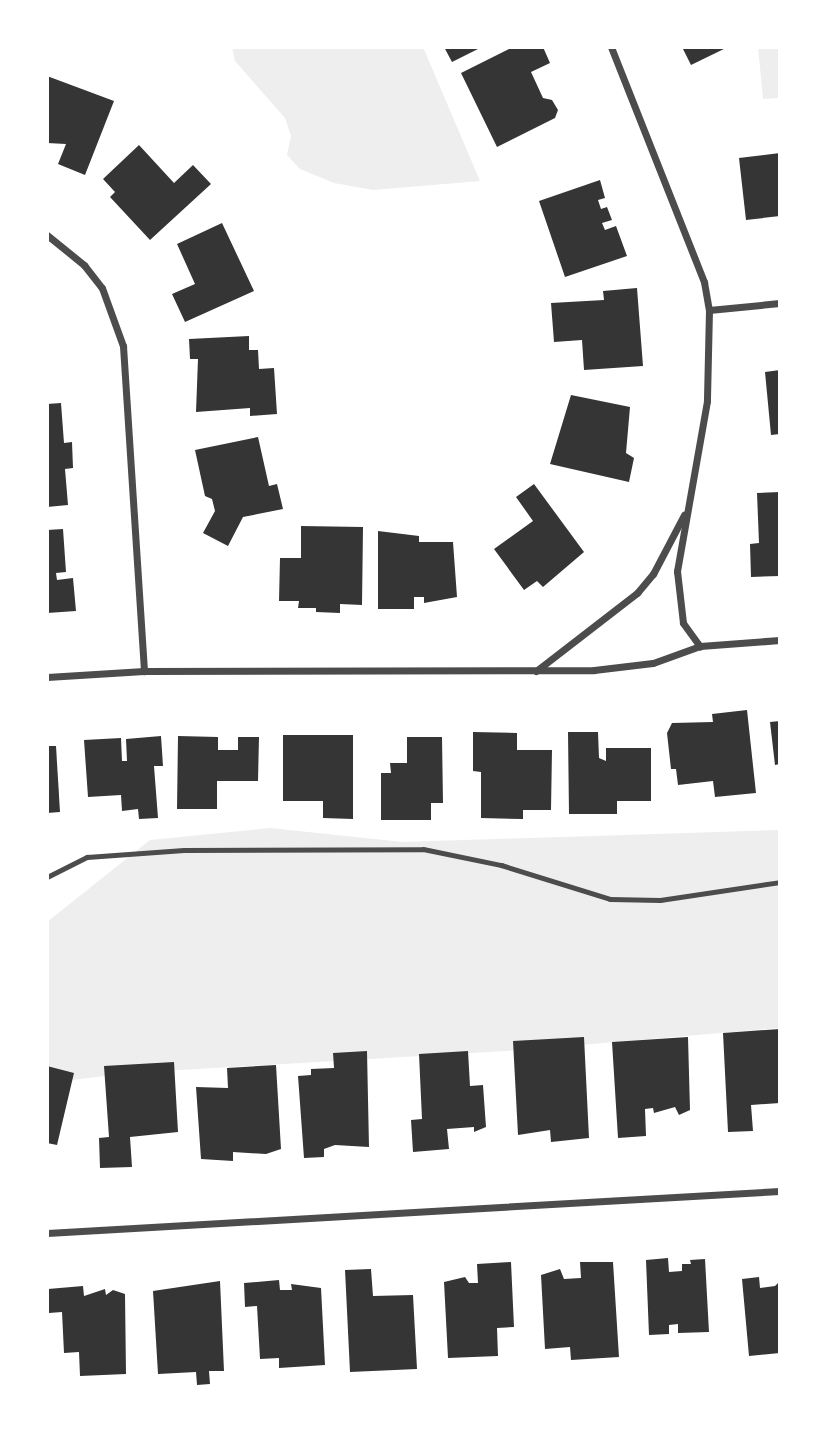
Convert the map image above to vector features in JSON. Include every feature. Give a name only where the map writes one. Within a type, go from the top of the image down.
[{"type":"street","points":[[611,47],[704,282],[709,310],[707,401],[677,571],[683,623],[700,646]]},
{"type":"street","points":[[47,235],[84,265],[102,288],[123,346],[144,671]]},
{"type":"street","points":[[709,310],[780,303]]},
{"type":"street","points":[[536,671],[636,593],[668,550],[688,505]]},
{"type":"street","points":[[47,677],[144,671],[536,671],[624,668],[700,646],[780,640]]},
{"type":"street","points":[[47,1233],[780,1191]]},
{"type":"lane","points":[[47,877],[87,857],[129,853],[423,849],[501,865],[610,899],[660,900],[780,882]]},
{"type":"shaded area","points":[[232,47],[423,47],[480,181],[373,190],[334,183],[300,169],[287,155],[291,136],[285,118],[235,61]]},
{"type":"shaded area","points":[[758,47],[780,47],[780,98],[763,99]]},
{"type":"shaded area","points":[[270,828],[403,842],[780,830],[780,1028],[522,1050],[130,1073],[47,1083],[47,922],[150,840]]},
{"type":"building","points":[[444,47],[482,47],[452,62]]},
{"type":"building","points":[[513,47],[543,47],[550,63],[531,72],[543,98],[552,100],[558,110],[555,118],[497,147],[461,73]]},
{"type":"building","points":[[682,47],[728,47],[691,65]]},
{"type":"building","points":[[47,76],[114,101],[85,175],[58,164],[66,144],[47,143]]},
{"type":"building","points":[[139,145],[174,183],[193,165],[211,184],[150,240],[110,197],[115,192],[103,179]]},
{"type":"building","points":[[780,153],[780,216],[746,220],[739,158]]},
{"type":"building","points":[[600,180],[605,198],[598,200],[601,209],[607,207],[612,220],[602,223],[605,230],[616,226],[627,256],[565,277],[539,201]]},
{"type":"building","points":[[222,223],[254,291],[185,322],[172,294],[195,284],[177,244]]},
{"type":"building","points":[[637,288],[643,366],[584,370],[582,340],[554,342],[551,303],[604,300],[603,291]]},
{"type":"building","points":[[249,336],[249,350],[258,350],[259,369],[274,368],[277,414],[250,416],[250,408],[196,412],[198,359],[190,359],[189,339]]},
{"type":"building","points":[[780,370],[780,434],[771,435],[765,372]]},
{"type":"building","points":[[571,395],[630,407],[626,453],[634,458],[629,482],[550,464]]},
{"type":"building","points":[[61,403],[64,443],[72,442],[73,468],[65,469],[68,505],[47,507],[47,404]]},
{"type":"building","points":[[258,437],[269,486],[277,484],[283,509],[243,517],[228,546],[203,533],[215,511],[212,499],[205,496],[195,450]]},
{"type":"building","points":[[534,484],[584,552],[543,587],[537,581],[524,590],[494,549],[533,521],[516,497]]},
{"type":"building","points":[[780,492],[780,576],[751,577],[750,544],[759,543],[757,493]]},
{"type":"building","points":[[301,526],[363,527],[362,605],[340,604],[340,613],[316,612],[316,608],[298,608],[299,601],[279,601],[280,558],[301,558]]},
{"type":"building","points":[[63,529],[66,572],[56,573],[57,580],[73,578],[76,611],[47,613],[47,530]]},
{"type":"building","points":[[378,531],[419,536],[419,542],[453,542],[457,597],[424,603],[424,597],[414,597],[414,609],[378,609]]},
{"type":"building","points":[[747,710],[756,793],[715,797],[713,781],[678,785],[676,769],[671,769],[667,733],[672,723],[713,722],[712,714]]},
{"type":"building","points":[[780,721],[780,764],[775,765],[770,722]]},
{"type":"building","points":[[473,732],[517,733],[517,750],[552,750],[551,810],[523,810],[523,819],[481,818],[481,772],[473,771]]},
{"type":"building","points":[[568,732],[598,732],[599,758],[606,761],[606,748],[651,748],[651,801],[617,801],[617,814],[569,814]]},
{"type":"building","points":[[283,735],[353,735],[353,819],[323,818],[323,801],[283,801]]},
{"type":"building","points":[[161,736],[163,766],[154,766],[158,818],[139,819],[138,809],[122,811],[121,795],[88,797],[84,740],[121,738],[122,761],[127,761],[126,739]]},
{"type":"building","points":[[178,736],[218,737],[218,750],[238,750],[238,737],[259,737],[258,781],[217,781],[217,809],[177,809]]},
{"type":"building","points":[[407,737],[442,737],[443,803],[431,803],[431,820],[381,820],[381,773],[391,773],[390,763],[407,763]]},
{"type":"building","points":[[47,746],[56,746],[60,812],[47,813]]},
{"type":"building","points":[[780,1029],[780,1103],[751,1105],[753,1131],[728,1132],[723,1033]]},
{"type":"building","points":[[584,1037],[589,1138],[551,1142],[550,1130],[518,1135],[513,1041]]},
{"type":"building","points":[[688,1037],[690,1110],[679,1115],[675,1107],[654,1113],[653,1108],[645,1109],[646,1136],[618,1138],[612,1042]]},
{"type":"building","points":[[367,1051],[369,1147],[335,1145],[324,1149],[324,1157],[304,1158],[298,1076],[311,1075],[311,1069],[334,1068],[333,1053]]},
{"type":"building","points":[[468,1051],[470,1086],[483,1085],[486,1127],[474,1132],[474,1127],[447,1129],[449,1149],[413,1152],[411,1120],[422,1119],[419,1054]]},
{"type":"building","points":[[174,1062],[178,1132],[130,1137],[132,1167],[100,1168],[99,1138],[109,1137],[104,1066]]},
{"type":"building","points":[[276,1065],[281,1149],[266,1154],[233,1152],[233,1161],[201,1159],[196,1087],[228,1088],[227,1068]]},
{"type":"building","points":[[47,1066],[74,1073],[57,1145],[47,1143]]},
{"type":"building","points":[[668,1258],[669,1272],[682,1271],[682,1264],[691,1264],[690,1260],[705,1259],[709,1332],[678,1333],[678,1324],[669,1325],[669,1334],[649,1335],[646,1260]]},
{"type":"building","points":[[511,1262],[514,1327],[497,1328],[498,1356],[448,1358],[444,1282],[465,1277],[469,1283],[478,1283],[477,1264]]},
{"type":"building","points":[[580,1262],[613,1262],[619,1357],[571,1360],[570,1347],[545,1349],[541,1275],[560,1269],[564,1279],[581,1278]]},
{"type":"building","points":[[371,1269],[373,1296],[413,1295],[417,1369],[350,1372],[345,1270]]},
{"type":"building","points":[[759,1277],[760,1288],[775,1286],[780,1281],[780,1353],[749,1356],[742,1279]]},
{"type":"building","points":[[279,1280],[280,1290],[292,1290],[291,1284],[321,1288],[325,1365],[279,1368],[279,1358],[260,1359],[257,1306],[245,1307],[244,1283]]},
{"type":"building","points":[[220,1281],[224,1371],[209,1371],[210,1384],[197,1385],[196,1372],[158,1374],[153,1291]]},
{"type":"building","points":[[83,1286],[84,1296],[105,1289],[106,1295],[113,1290],[125,1294],[126,1374],[80,1376],[79,1352],[64,1353],[62,1312],[49,1313],[48,1289]]}]
